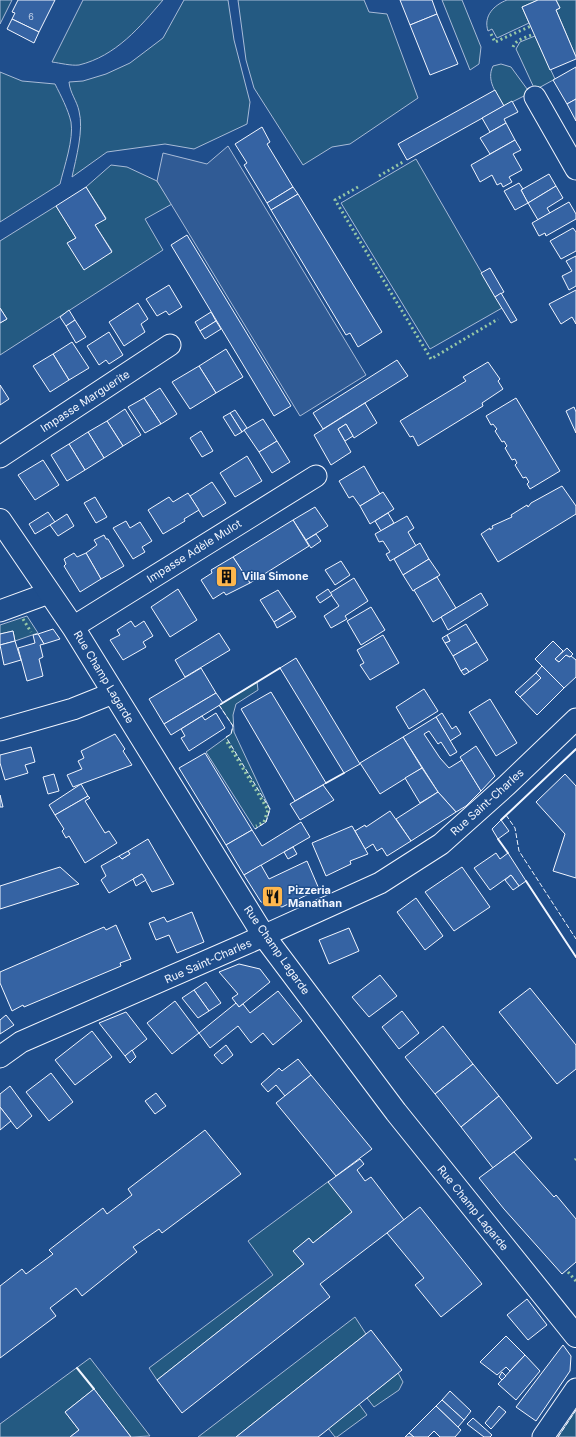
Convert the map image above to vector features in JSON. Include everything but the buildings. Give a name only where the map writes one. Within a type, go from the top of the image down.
[{"type":"main road","name":"Rue Champ Lagarde","points":[[0,520],[73,626],[264,936],[396,1112],[576,1336]]},
{"type":"street","points":[[535,97],[576,169]]},
{"type":"street","name":"Impasse Marguerite","points":[[0,457],[170,345]]},
{"type":"street","name":"Impasse Adèle Mulot","points":[[73,626],[316,476]]},
{"type":"street","points":[[0,611],[49,593]]},
{"type":"street","points":[[0,730],[72,709],[113,693]]},
{"type":"street","name":"Rue Saint-Charles","points":[[0,1057],[21,1042],[264,936],[380,883],[441,844],[507,785],[576,719]]},
{"type":"street","points":[[543,1437],[576,1390]]},
{"type":"shaded area","points":[[0,0],[12,0],[0,24]]},
{"type":"shaded area","points":[[83,0],[163,0],[136,30],[116,48],[104,55],[79,65],[52,62]]},
{"type":"shaded area","points":[[184,0],[228,0],[234,40],[250,102],[247,124],[194,149],[165,144],[107,152],[72,177],[81,127],[79,111],[69,82],[83,81],[106,74],[130,63],[163,38]]},
{"type":"shaded area","points":[[238,0],[364,0],[369,12],[387,14],[418,98],[350,144],[332,147],[303,165],[254,88],[246,60]]},
{"type":"shaded area","points":[[442,0],[462,0],[481,47],[479,64],[470,70]]},
{"type":"shaded area","points":[[507,0],[538,0],[522,7],[529,23],[497,38],[492,29],[488,31],[488,16],[494,8]]},
{"type":"shaded area","points":[[556,0],[576,0],[576,57],[556,10],[560,8]]},
{"type":"shaded area","points":[[535,36],[555,79],[535,90],[516,49],[520,42]]},
{"type":"shaded area","points":[[501,64],[511,67],[530,93],[504,106],[491,81],[491,71],[493,66]]},
{"type":"shaded area","points":[[0,72],[22,81],[55,84],[68,112],[72,129],[70,145],[60,184],[0,222]]},
{"type":"shaded area","points":[[228,146],[366,375],[300,416],[157,181],[163,153],[207,164]]},
{"type":"shaded area","points":[[416,159],[502,308],[430,349],[341,203]]},
{"type":"shaded area","points":[[111,165],[127,167],[157,181],[172,204],[145,219],[163,250],[0,355],[0,323],[7,319],[0,308],[0,241],[56,206],[76,238],[68,243],[84,269],[112,251],[95,225],[106,218],[86,187]]},
{"type":"shaded area","points":[[27,616],[38,633],[15,641],[13,631],[0,634],[0,625]]},
{"type":"shaded area","points":[[257,682],[258,690],[236,704],[233,715],[234,732],[270,809],[266,822],[255,829],[206,752],[231,734],[233,726],[219,705]]},
{"type":"shaded area","points":[[329,1181],[352,1212],[313,1243],[309,1238],[294,1251],[304,1264],[157,1380],[149,1368],[273,1275],[248,1241]]},
{"type":"shaded area","points":[[355,1317],[366,1334],[236,1437],[198,1437]]},
{"type":"shaded area","points":[[90,1358],[150,1436],[131,1437],[94,1389],[65,1412],[79,1430],[70,1437],[0,1437],[0,1424]]},
{"type":"shaded area","points":[[398,1373],[403,1382],[399,1390],[374,1407],[367,1398]]},
{"type":"shaded area","points":[[359,1404],[367,1415],[335,1437],[328,1428]]},
{"type":"shaded area","points":[[576,1410],[576,1437],[558,1437]]},
{"type":"hedge","points":[[491,34],[495,42],[531,26]]},
{"type":"hedge","points":[[513,47],[519,40],[534,34]]},
{"type":"hedge","points":[[379,176],[403,162]]},
{"type":"hedge","points":[[358,187],[335,200],[431,359],[498,319]]},
{"type":"hedge","points":[[23,619],[31,632]]},
{"type":"hedge","points":[[227,742],[268,810],[264,822],[256,826]]},
{"type":"hedge","points":[[568,1272],[576,1281]]},
{"type":"fence","points":[[219,705],[233,726],[231,734],[226,737],[270,809],[266,822],[255,829]]},
{"type":"fence","points":[[506,815],[515,828],[519,851],[576,939]]},
{"type":"fence","points":[[558,1437],[576,1410]]},
{"type":"wall","points":[[221,704],[280,668]]},
{"type":"wall","points":[[501,820],[576,749]]},
{"type":"wall","points":[[326,783],[344,773]]},
{"type":"wall","points":[[498,839],[508,853]]},
{"type":"wall","points":[[526,881],[576,957]]},
{"type":"wall","points":[[77,1368],[94,1389]]},
{"type":"place","name":"Villa Simone","points":[[226,576]]},
{"type":"place","name":"Pizzeria Manathan","points":[[272,896]]}]
